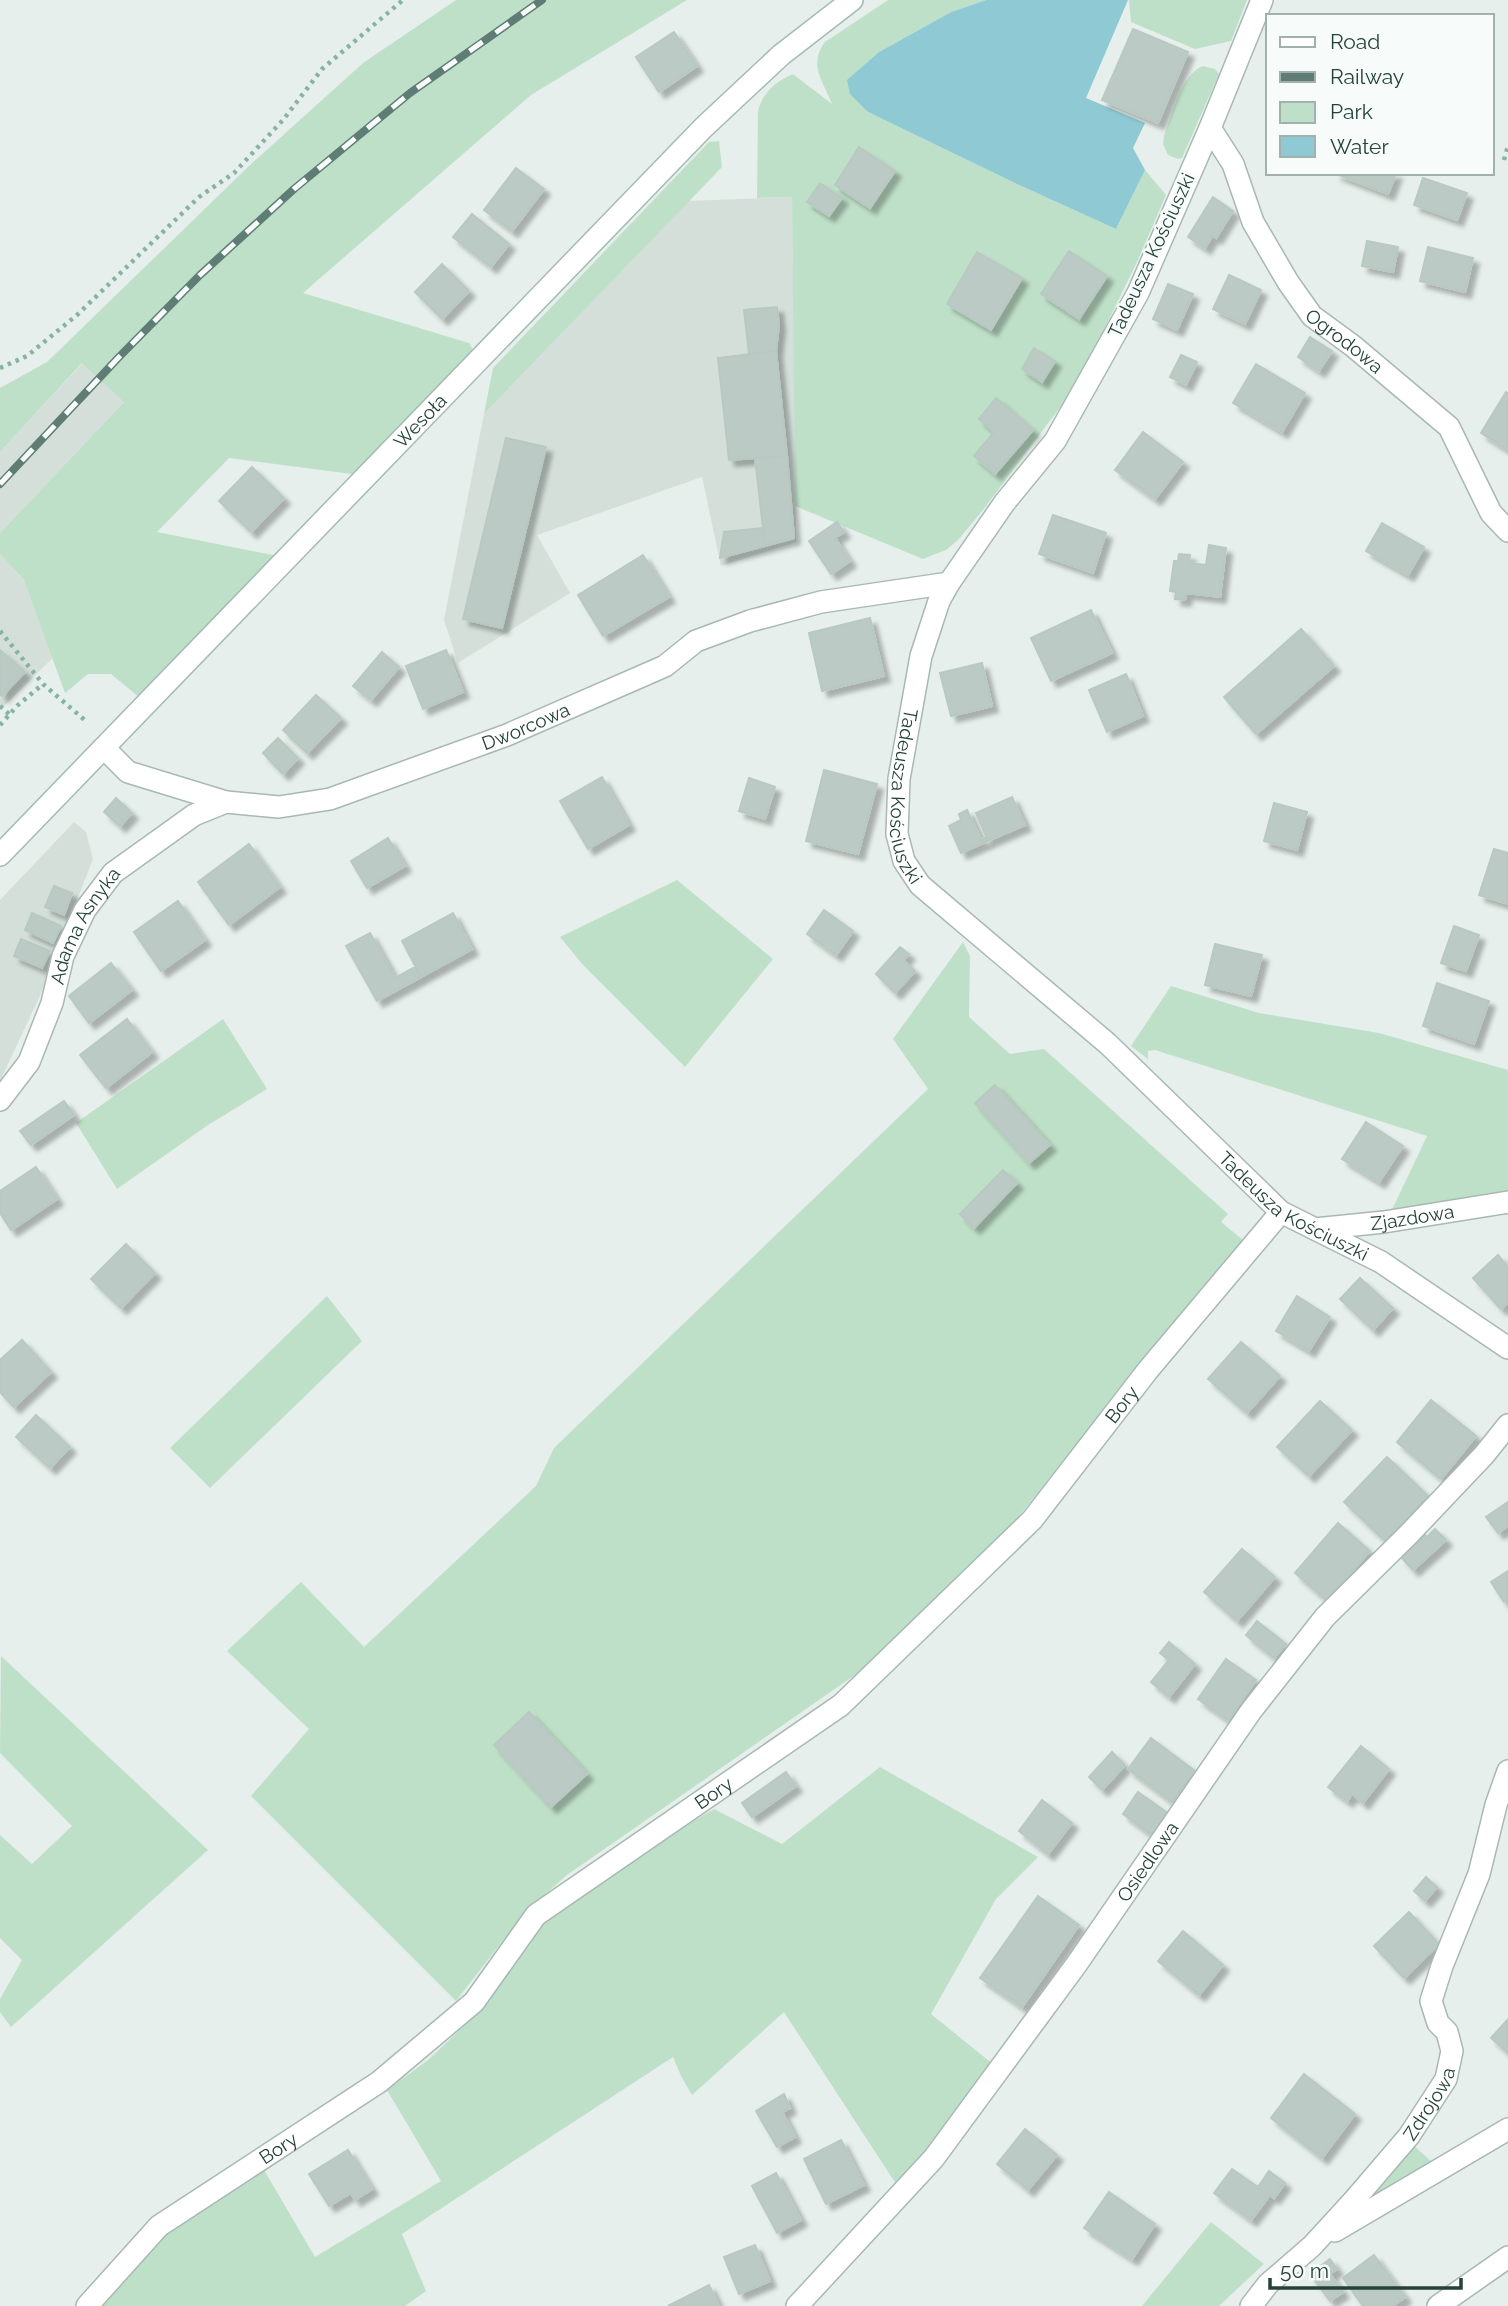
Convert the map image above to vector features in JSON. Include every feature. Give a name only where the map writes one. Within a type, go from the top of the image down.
[{"type":"street","name":"Wesoła","points":[[0,855],[703,128],[781,55],[852,0]]},
{"type":"street","name":"Tadeusza Kościuszki","points":[[1262,0],[1138,293],[1055,441],[1004,502],[948,583],[921,656],[899,779],[897,834],[904,861],[920,884],[1108,1044],[1281,1212],[1381,1262],[1508,1348]]},
{"type":"street","name":"Ogrodowa","points":[[1210,128],[1233,164],[1253,222],[1288,282],[1312,316],[1353,346],[1449,427],[1491,513],[1508,531]]},
{"type":"street","name":"Dworcowa","points":[[104,748],[128,772],[226,802],[279,807],[330,799],[507,735],[664,666],[696,641],[750,621],[821,602],[948,583]]},
{"type":"street","name":"Adama Asnyka","points":[[0,1100],[29,1062],[52,1003],[63,956],[85,910],[113,873],[194,815],[226,802]]},
{"type":"street","name":"Zjazdowa","points":[[1315,1229],[1384,1222],[1508,1202]]},
{"type":"street","name":"Bory","points":[[87,2306],[159,2225],[379,2082],[474,2002],[536,1915],[841,1705],[1032,1520],[1148,1370],[1281,1212]]},
{"type":"street","name":"Osiedlowa","points":[[797,2306],[934,2158],[1076,1965],[1251,1711],[1325,1616],[1484,1455],[1508,1425]]},
{"type":"street","name":"Zdrojowa","points":[[1251,2306],[1268,2284],[1312,2246],[1409,2136],[1446,2079],[1452,2051],[1447,2032],[1438,2024],[1431,2001],[1479,1874],[1496,1805],[1508,1771]]},
{"type":"street","points":[[1312,2246],[1508,2129]]},
{"type":"street","points":[[1438,2306],[1508,2257]]},
{"type":"path","points":[[0,368],[27,356],[77,315],[199,197],[234,173],[283,120],[322,69],[403,0]]},
{"type":"path","points":[[1504,160],[1508,146]]},
{"type":"path","points":[[0,631],[43,684],[87,722]]},
{"type":"path","points":[[0,725],[43,684]]},
{"type":"path","points":[[0,706],[10,715]]},
{"type":"shaded area","points":[[792,197],[796,542],[721,566],[702,477],[537,535],[570,593],[458,663],[444,620],[484,414],[688,201]]},
{"type":"shaded area","points":[[157,283],[194,328],[0,533],[0,452]]},
{"type":"shaded area","points":[[0,554],[75,636],[0,710]]},
{"type":"shaded area","points":[[74,822],[86,832],[93,859],[39,998],[0,1081],[0,900]]},
{"type":"green space","points":[[456,0],[687,0],[531,95],[303,293],[469,343],[479,360],[367,476],[229,458],[157,532],[288,558],[146,703],[111,674],[88,674],[65,693],[24,580],[0,554],[0,533],[124,402],[82,363],[0,452],[0,388],[47,362],[250,165],[363,63]]},
{"type":"green space","points":[[888,0],[986,0],[951,12],[879,52],[848,80],[868,112],[1116,229],[1145,170],[1166,195],[1137,262],[1067,398],[958,540],[946,550],[923,559],[795,506],[792,197],[757,198],[758,111],[763,98],[781,80],[793,74],[832,104],[817,66],[820,50],[825,42]]},
{"type":"green space","points":[[1129,0],[1247,0],[1231,41],[1195,49],[1131,22]]},
{"type":"green space","points":[[1203,66],[1215,69],[1219,74],[1182,158],[1178,159],[1168,155],[1163,144],[1164,136],[1174,107],[1189,77]]},
{"type":"green space","points":[[719,141],[722,167],[484,414],[493,368],[709,142]]},
{"type":"green space","points":[[677,880],[773,959],[685,1067],[583,965],[560,937]]},
{"type":"green space","points":[[963,942],[970,956],[969,1017],[1010,1054],[1044,1049],[1228,1214],[1221,1222],[1243,1240],[1019,1516],[878,1659],[567,1875],[525,1912],[456,2001],[251,1796],[309,1729],[227,1651],[301,1582],[364,1647],[536,1486],[554,1448],[928,1089],[893,1039]]},
{"type":"green space","points":[[1171,986],[1259,1013],[1379,1033],[1508,1070],[1508,1194],[1390,1214],[1427,1136],[1155,1050],[1148,1051],[1148,1059],[1131,1046]]},
{"type":"green space","points":[[223,1019],[267,1089],[208,1125],[117,1189],[76,1123]]},
{"type":"green space","points":[[327,1296],[362,1341],[210,1488],[170,1448]]},
{"type":"green space","points":[[1,1656],[208,1850],[11,2027],[0,2012],[0,1999],[22,1960],[0,1938],[0,1835],[32,1864],[72,1826],[0,1753]]},
{"type":"green space","points":[[880,1767],[1038,1857],[996,1899],[931,2014],[994,2065],[898,2187],[784,2012],[692,2095],[673,2057],[402,2234],[426,2291],[405,2306],[95,2306],[162,2234],[264,2170],[315,2257],[441,2181],[387,2090],[428,2060],[465,2025],[554,1911],[607,1872],[714,1809],[782,1844]]},
{"type":"green space","points":[[1412,2144],[1433,2163],[1369,2203],[1365,2198]]},
{"type":"green space","points":[[1211,2222],[1264,2264],[1219,2306],[1142,2306]]},
{"type":"water","points":[[986,0],[1128,0],[1086,98],[1145,123],[1133,148],[1145,170],[1116,229],[868,112],[850,94],[847,80],[879,52],[951,12]]},
{"type":"building","points":[[1133,29],[1188,52],[1158,123],[1102,100]]},
{"type":"building","points":[[674,32],[697,66],[659,92],[636,57]]},
{"type":"building","points":[[859,147],[895,171],[870,208],[835,185]]},
{"type":"building","points":[[516,168],[544,189],[512,231],[484,210]]},
{"type":"building","points":[[1339,175],[1395,175],[1388,194]]},
{"type":"building","points":[[1423,178],[1467,193],[1457,220],[1414,205]]},
{"type":"building","points":[[820,183],[842,198],[829,216],[807,202]]},
{"type":"building","points":[[1213,197],[1233,211],[1216,238],[1212,236],[1205,248],[1188,237]]},
{"type":"building","points":[[472,214],[509,244],[491,267],[453,237]]},
{"type":"building","points":[[1367,241],[1398,247],[1393,272],[1362,266]]},
{"type":"building","points":[[1428,247],[1473,258],[1465,292],[1420,281]]},
{"type":"building","points":[[1069,251],[1107,276],[1079,319],[1041,294]]},
{"type":"building","points":[[977,252],[1022,278],[991,330],[947,304]]},
{"type":"building","points":[[442,264],[469,291],[442,319],[415,292]]},
{"type":"building","points":[[1229,275],[1261,290],[1245,324],[1213,309]]},
{"type":"building","points":[[1168,284],[1193,294],[1177,330],[1153,319]]},
{"type":"building","points":[[777,307],[779,325],[776,351],[749,354],[744,310]]},
{"type":"building","points":[[1310,337],[1332,351],[1319,371],[1298,357]]},
{"type":"building","points":[[1034,348],[1055,361],[1042,382],[1022,369]]},
{"type":"building","points":[[776,351],[787,456],[729,460],[718,358]]},
{"type":"building","points":[[1181,355],[1197,362],[1186,385],[1170,377]]},
{"type":"building","points":[[1256,364],[1305,393],[1282,432],[1233,403]]},
{"type":"building","points":[[1506,392],[1508,394],[1508,450],[1481,433]]},
{"type":"building","points":[[996,398],[1033,430],[995,474],[974,456],[994,432],[979,419]]},
{"type":"building","points":[[1143,432],[1183,462],[1155,499],[1115,470]]},
{"type":"building","points":[[506,438],[546,447],[502,628],[463,619]]},
{"type":"building","points":[[787,456],[794,538],[765,546],[755,458]]},
{"type":"building","points":[[252,467],[284,498],[251,532],[219,501]]},
{"type":"building","points":[[1053,515],[1106,533],[1093,573],[1039,554]]},
{"type":"building","points":[[837,522],[844,532],[835,538],[850,561],[831,574],[809,541]]},
{"type":"building","points":[[1382,523],[1424,547],[1408,575],[1366,551]]},
{"type":"building","points":[[763,528],[765,546],[720,558],[724,532]]},
{"type":"building","points":[[1209,545],[1226,548],[1220,597],[1186,593],[1185,600],[1175,599],[1176,592],[1170,591],[1174,561],[1178,561],[1179,554],[1190,555],[1189,563],[1206,565]]},
{"type":"building","points":[[643,555],[669,597],[603,636],[578,595]]},
{"type":"building","points":[[1091,610],[1112,653],[1051,681],[1031,638]]},
{"type":"building","points":[[870,618],[884,676],[822,691],[809,633]]},
{"type":"building","points":[[1301,629],[1334,666],[1256,734],[1224,697]]},
{"type":"building","points":[[0,650],[25,672],[2,696],[0,694]]},
{"type":"building","points":[[446,650],[463,692],[423,709],[406,666]]},
{"type":"building","points":[[382,652],[399,667],[371,700],[353,686]]},
{"type":"building","points":[[982,663],[992,706],[951,716],[940,673]]},
{"type":"building","points":[[1126,674],[1143,716],[1107,732],[1089,690]]},
{"type":"building","points":[[316,695],[341,718],[307,753],[283,730]]},
{"type":"building","points":[[278,738],[298,758],[283,774],[263,753]]},
{"type":"building","points":[[824,770],[877,784],[858,854],[806,841]]},
{"type":"building","points":[[602,777],[629,825],[588,849],[560,801]]},
{"type":"building","points":[[749,778],[775,787],[765,819],[739,811]]},
{"type":"building","points":[[1012,797],[1025,825],[988,841],[976,813]]},
{"type":"building","points":[[116,798],[132,813],[120,826],[104,812]]},
{"type":"building","points":[[1274,803],[1307,812],[1297,850],[1264,841]]},
{"type":"building","points":[[967,810],[981,840],[986,837],[988,841],[961,853],[949,826],[961,820],[959,814]]},
{"type":"building","points":[[388,838],[405,866],[367,888],[351,861]]},
{"type":"building","points":[[249,844],[280,887],[229,925],[198,882]]},
{"type":"building","points":[[1494,849],[1508,853],[1508,904],[1479,895]]},
{"type":"building","points":[[54,886],[72,893],[64,915],[45,907]]},
{"type":"building","points":[[178,901],[205,940],[161,971],[134,932]]},
{"type":"building","points":[[824,910],[853,931],[836,955],[807,934]]},
{"type":"building","points":[[32,913],[61,926],[53,943],[25,930]]},
{"type":"building","points":[[453,913],[472,949],[421,977],[402,941]]},
{"type":"building","points":[[1454,926],[1479,935],[1466,971],[1441,963]]},
{"type":"building","points":[[370,933],[395,978],[415,967],[421,977],[377,1001],[346,946]]},
{"type":"building","points":[[21,939],[50,951],[42,968],[14,956]]},
{"type":"building","points":[[1215,944],[1262,955],[1251,996],[1205,985]]},
{"type":"building","points":[[900,947],[909,954],[903,960],[915,971],[895,993],[876,974]]},
{"type":"building","points":[[111,963],[132,990],[89,1023],[69,996]]},
{"type":"building","points":[[1437,983],[1489,1001],[1474,1044],[1423,1026]]},
{"type":"building","points":[[127,1019],[152,1052],[106,1088],[80,1055]]},
{"type":"building","points":[[995,1085],[1050,1145],[1029,1163],[975,1103]]},
{"type":"building","points":[[64,1101],[74,1115],[31,1145],[20,1131]]},
{"type":"building","points":[[1366,1122],[1403,1146],[1379,1182],[1342,1159]]},
{"type":"building","points":[[36,1167],[57,1199],[11,1230],[0,1213],[0,1191]]},
{"type":"building","points":[[1003,1170],[1017,1183],[974,1228],[960,1214]]},
{"type":"building","points":[[126,1244],[155,1273],[121,1308],[91,1279]]},
{"type":"building","points":[[1498,1255],[1508,1267],[1508,1302],[1501,1309],[1473,1278]]},
{"type":"building","points":[[1360,1278],[1393,1308],[1373,1330],[1340,1299]]},
{"type":"building","points":[[1297,1296],[1330,1317],[1309,1351],[1276,1331]]},
{"type":"building","points":[[22,1340],[51,1372],[14,1407],[0,1392],[0,1360]]},
{"type":"building","points":[[1241,1342],[1280,1376],[1247,1413],[1208,1379]]},
{"type":"building","points":[[1431,1400],[1476,1436],[1441,1479],[1397,1442]]},
{"type":"building","points":[[1320,1401],[1352,1430],[1309,1476],[1277,1447]]},
{"type":"building","points":[[36,1415],[70,1447],[50,1468],[16,1437]]},
{"type":"building","points":[[1387,1457],[1428,1496],[1385,1541],[1344,1502]]},
{"type":"building","points":[[1508,1502],[1508,1526],[1498,1533],[1486,1517]]},
{"type":"building","points":[[1338,1523],[1370,1551],[1326,1600],[1295,1573]]},
{"type":"building","points":[[1435,1529],[1446,1540],[1413,1570],[1401,1557]]},
{"type":"building","points":[[1242,1549],[1275,1577],[1237,1621],[1204,1592]]},
{"type":"building","points":[[1508,1571],[1508,1600],[1504,1602],[1491,1582]]},
{"type":"building","points":[[1257,1621],[1286,1644],[1274,1658],[1246,1635]]},
{"type":"building","points":[[1169,1642],[1195,1664],[1169,1697],[1151,1682],[1169,1660],[1160,1653]]},
{"type":"building","points":[[1226,1659],[1256,1680],[1228,1720],[1198,1699]]},
{"type":"building","points":[[529,1712],[587,1774],[551,1807],[494,1745]]},
{"type":"building","points":[[1151,1738],[1195,1771],[1172,1802],[1128,1769]]},
{"type":"building","points":[[1361,1746],[1389,1769],[1363,1803],[1352,1794],[1347,1801],[1328,1787]]},
{"type":"building","points":[[1112,1752],[1125,1765],[1102,1790],[1089,1777]]},
{"type":"building","points":[[786,1772],[796,1786],[752,1817],[742,1803]]},
{"type":"building","points":[[1138,1792],[1169,1814],[1153,1836],[1123,1814]]},
{"type":"building","points":[[1042,1800],[1072,1823],[1048,1854],[1019,1831]]},
{"type":"building","points":[[1426,1877],[1437,1887],[1425,1901],[1414,1891]]},
{"type":"building","points":[[1038,1896],[1079,1925],[1022,2007],[980,1978]]},
{"type":"building","points":[[1409,1912],[1439,1944],[1404,1978],[1374,1946]]},
{"type":"building","points":[[1183,1931],[1223,1965],[1199,1995],[1158,1961]]},
{"type":"building","points":[[1508,2019],[1508,2053],[1491,2038]]},
{"type":"building","points":[[1304,2074],[1355,2114],[1322,2158],[1271,2118]]},
{"type":"building","points":[[784,2094],[790,2108],[782,2112],[795,2137],[777,2147],[756,2111]]},
{"type":"building","points":[[1025,2129],[1057,2155],[1028,2190],[997,2164]]},
{"type":"building","points":[[841,2140],[864,2185],[826,2204],[804,2159]]},
{"type":"building","points":[[348,2150],[372,2189],[355,2200],[351,2193],[329,2206],[309,2174]]},
{"type":"building","points":[[1232,2169],[1258,2187],[1269,2171],[1285,2183],[1274,2198],[1270,2195],[1251,2220],[1214,2193]]},
{"type":"building","points":[[776,2173],[801,2220],[777,2233],[752,2186]]},
{"type":"building","points":[[1109,2192],[1155,2224],[1132,2259],[1084,2228]]},
{"type":"building","points":[[755,2245],[770,2281],[739,2294],[724,2257]]},
{"type":"building","points":[[1374,2255],[1405,2297],[1393,2306],[1363,2306],[1343,2278]]},
{"type":"building","points":[[1330,2259],[1337,2269],[1330,2274],[1343,2292],[1330,2301],[1310,2274]]},
{"type":"building","points":[[709,2285],[719,2306],[668,2306]]},
{"type":"railway","points":[[0,484],[200,275],[294,189],[410,93],[542,0]]}]
